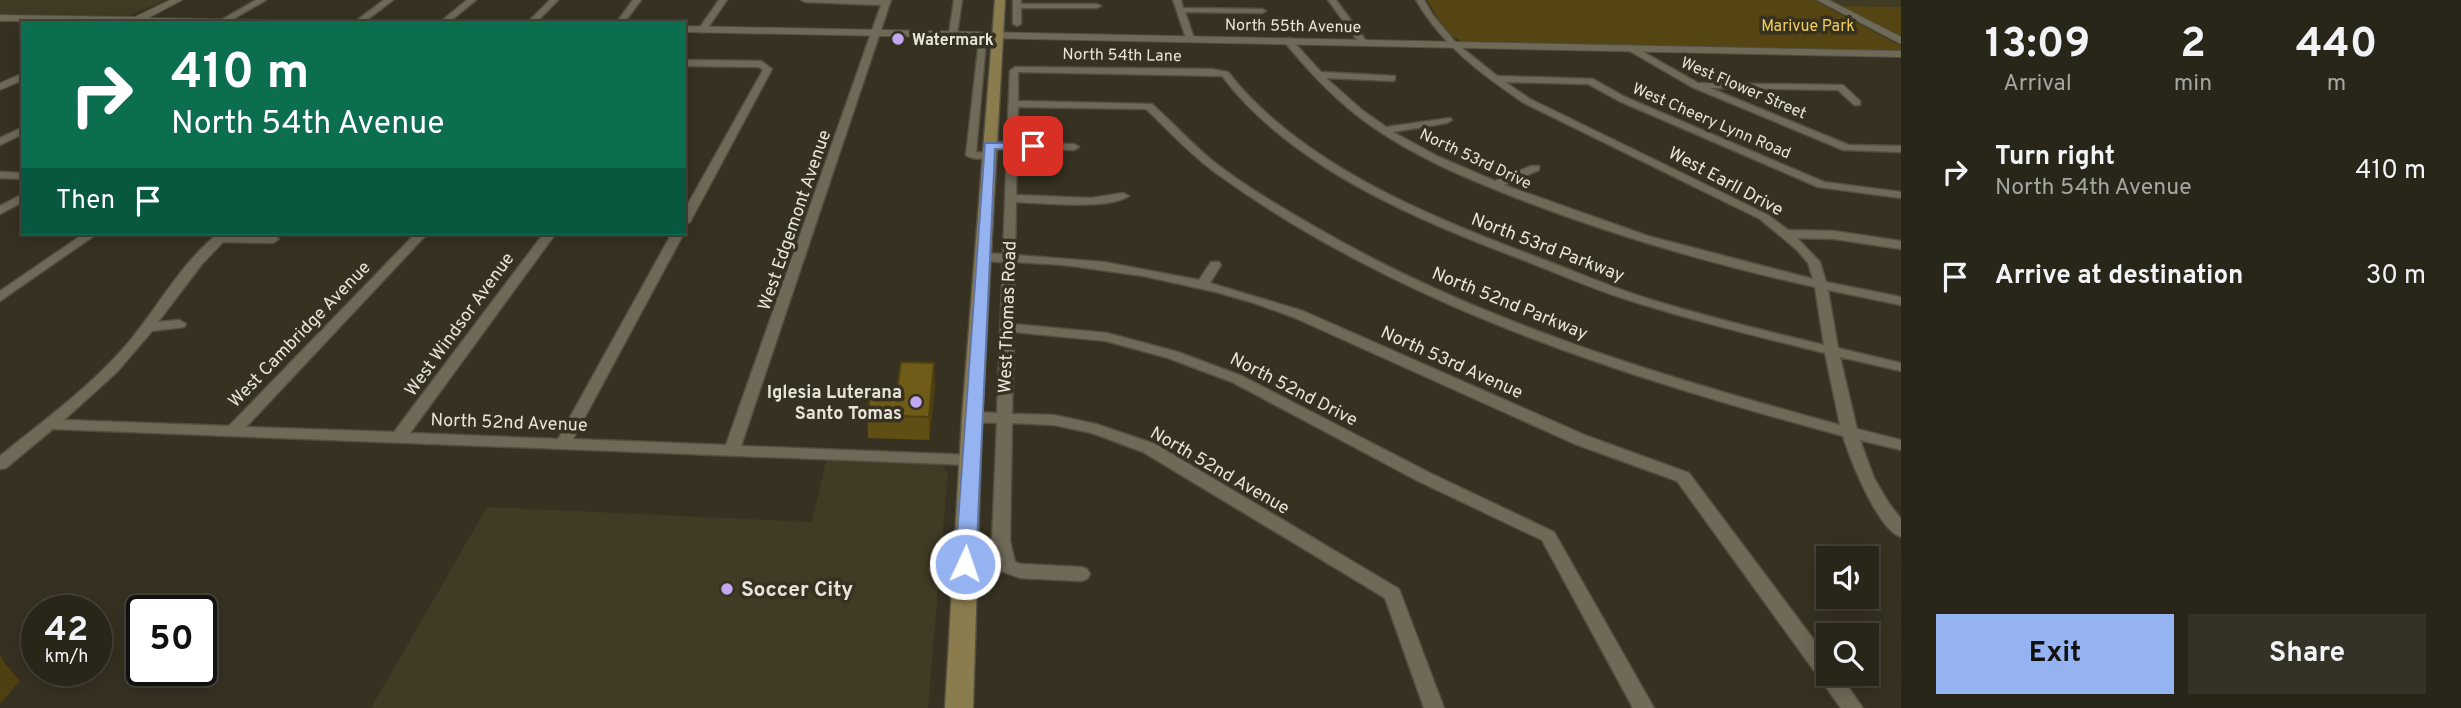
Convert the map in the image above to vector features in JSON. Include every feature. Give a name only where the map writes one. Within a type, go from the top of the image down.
[{"type":"main road","name":"West Thomas Road","points":[[959,708],[972,417],[989,150],[989,57],[999,35],[1000,0]]},
{"type":"street","points":[[135,21],[177,0]]},
{"type":"street","points":[[223,21],[262,0]]},
{"type":"street","points":[[360,21],[389,0]]},
{"type":"street","points":[[446,21],[472,0]]},
{"type":"street","points":[[533,21],[554,0]]},
{"type":"street","points":[[621,21],[637,0]]},
{"type":"street","points":[[702,30],[723,0]]},
{"type":"street","points":[[953,34],[958,0]]},
{"type":"street","points":[[1177,0],[1191,38]]},
{"type":"street","points":[[1180,10],[1262,11],[1255,0]]},
{"type":"street","points":[[1332,0],[1363,42]]},
{"type":"street","name":"West Earll Drive","points":[[1420,0],[1439,30],[1452,44],[1527,102],[1764,217],[1787,234],[1814,262],[1821,285],[1850,434],[1867,484],[1901,531]]},
{"type":"street","points":[[1822,0],[1901,41]]},
{"type":"street","points":[[806,1],[887,2]]},
{"type":"street","name":"West Edgemont Avenue","points":[[733,450],[887,2]]},
{"type":"street","points":[[1017,24],[1017,3],[1097,6]]},
{"type":"street","points":[[0,18],[100,21]]},
{"type":"street","name":"North 55th Avenue","points":[[686,29],[1901,54]]},
{"type":"street","name":"North 53rd Drive","points":[[1287,40],[1343,99],[1386,130],[1451,166],[1496,186],[1564,213],[1647,235],[1708,258],[1901,301]]},
{"type":"street","name":"West Thomas Road","points":[[982,42],[989,57]]},
{"type":"street","name":"West Flower Street","points":[[1631,48],[1695,86],[1847,148],[1901,149]]},
{"type":"street","points":[[686,63],[766,65],[768,69],[686,218]]},
{"type":"street","name":"West Thomas Road","points":[[1018,69],[1014,71],[1001,541],[1007,566],[1020,571],[1081,574]]},
{"type":"street","name":"North 54th Lane","points":[[1018,69],[1198,71],[1225,74]]},
{"type":"street","name":"North 53rd Parkway","points":[[1225,74],[1245,100],[1311,153],[1363,185],[1446,227],[1643,301],[1833,352],[1901,367]]},
{"type":"street","points":[[1319,75],[1392,78]]},
{"type":"street","points":[[0,87],[21,77]]},
{"type":"street","name":"West Cheery Lynn Road","points":[[1494,79],[1590,81],[1622,99],[1822,185],[1901,195]]},
{"type":"street","points":[[1695,86],[1840,87],[1857,103]]},
{"type":"street","name":"North 52nd Parkway","points":[[1014,104],[1149,106],[1167,126],[1218,169],[1339,247],[1385,270],[1479,311],[1636,370],[1850,434],[1901,445]]},
{"type":"street","points":[[1386,130],[1447,120]]},
{"type":"street","points":[[0,142],[21,131]]},
{"type":"street","points":[[989,150],[1013,146],[1074,147]]},
{"type":"street","points":[[1496,186],[1535,168]]},
{"type":"street","points":[[0,175],[21,176]]},
{"type":"street","points":[[1011,198],[1091,201],[1123,196]]},
{"type":"street","points":[[0,211],[21,198]]},
{"type":"street","points":[[1787,234],[1834,235],[1901,245]]},
{"type":"street","points":[[0,297],[89,235]]},
{"type":"street","points":[[0,464],[123,357],[149,327],[183,278],[222,235],[273,239]]},
{"type":"street","name":"West Cambridge Avenue","points":[[233,431],[420,235]]},
{"type":"street","name":"West Windsor Avenue","points":[[399,437],[549,235]]},
{"type":"street","points":[[563,444],[677,235]]},
{"type":"street","name":"North 53rd Avenue","points":[[982,257],[1070,260],[1124,267],[1205,283],[1298,314],[1581,440],[1683,477],[1853,708]]},
{"type":"street","points":[[1205,283],[1215,265]]},
{"type":"street","points":[[149,327],[179,324]]},
{"type":"street","name":"North 52nd Drive","points":[[1006,327],[1107,337],[1173,355],[1237,379],[1424,477],[1548,536],[1644,708]]},
{"type":"street","name":"North 52nd Avenue","points":[[972,417],[1054,420],[1096,429],[1149,448],[1393,594],[1434,708]]},
{"type":"street","name":"North 52nd Avenue","points":[[47,424],[970,460]]},
{"type":"shaded area","points":[[0,0],[166,0],[129,16],[0,14]]},
{"type":"shaded area","points":[[1829,0],[1901,0],[1901,7],[1841,6]]},
{"type":"shaded area","points":[[826,460],[941,465],[948,472],[928,708],[371,708],[487,507],[812,522]]},
{"type":"green space","name":"Marivue Park","points":[[1427,0],[1814,0],[1901,46],[1901,51],[1462,41],[1446,30]]},
{"type":"green space","points":[[1841,6],[1901,7],[1901,37]]},
{"type":"building","points":[[901,362],[934,363],[929,417],[867,415],[870,397],[896,398]]},
{"type":"place","name":"Watermark","points":[[898,39]]},
{"type":"place","name":"Iglesia Luterana Santo Tomas","points":[[916,402]]},
{"type":"place","name":"Soccer City","points":[[727,589]]},
{"type":"route","points":[[965,564],[989,145],[1033,146]]}]
